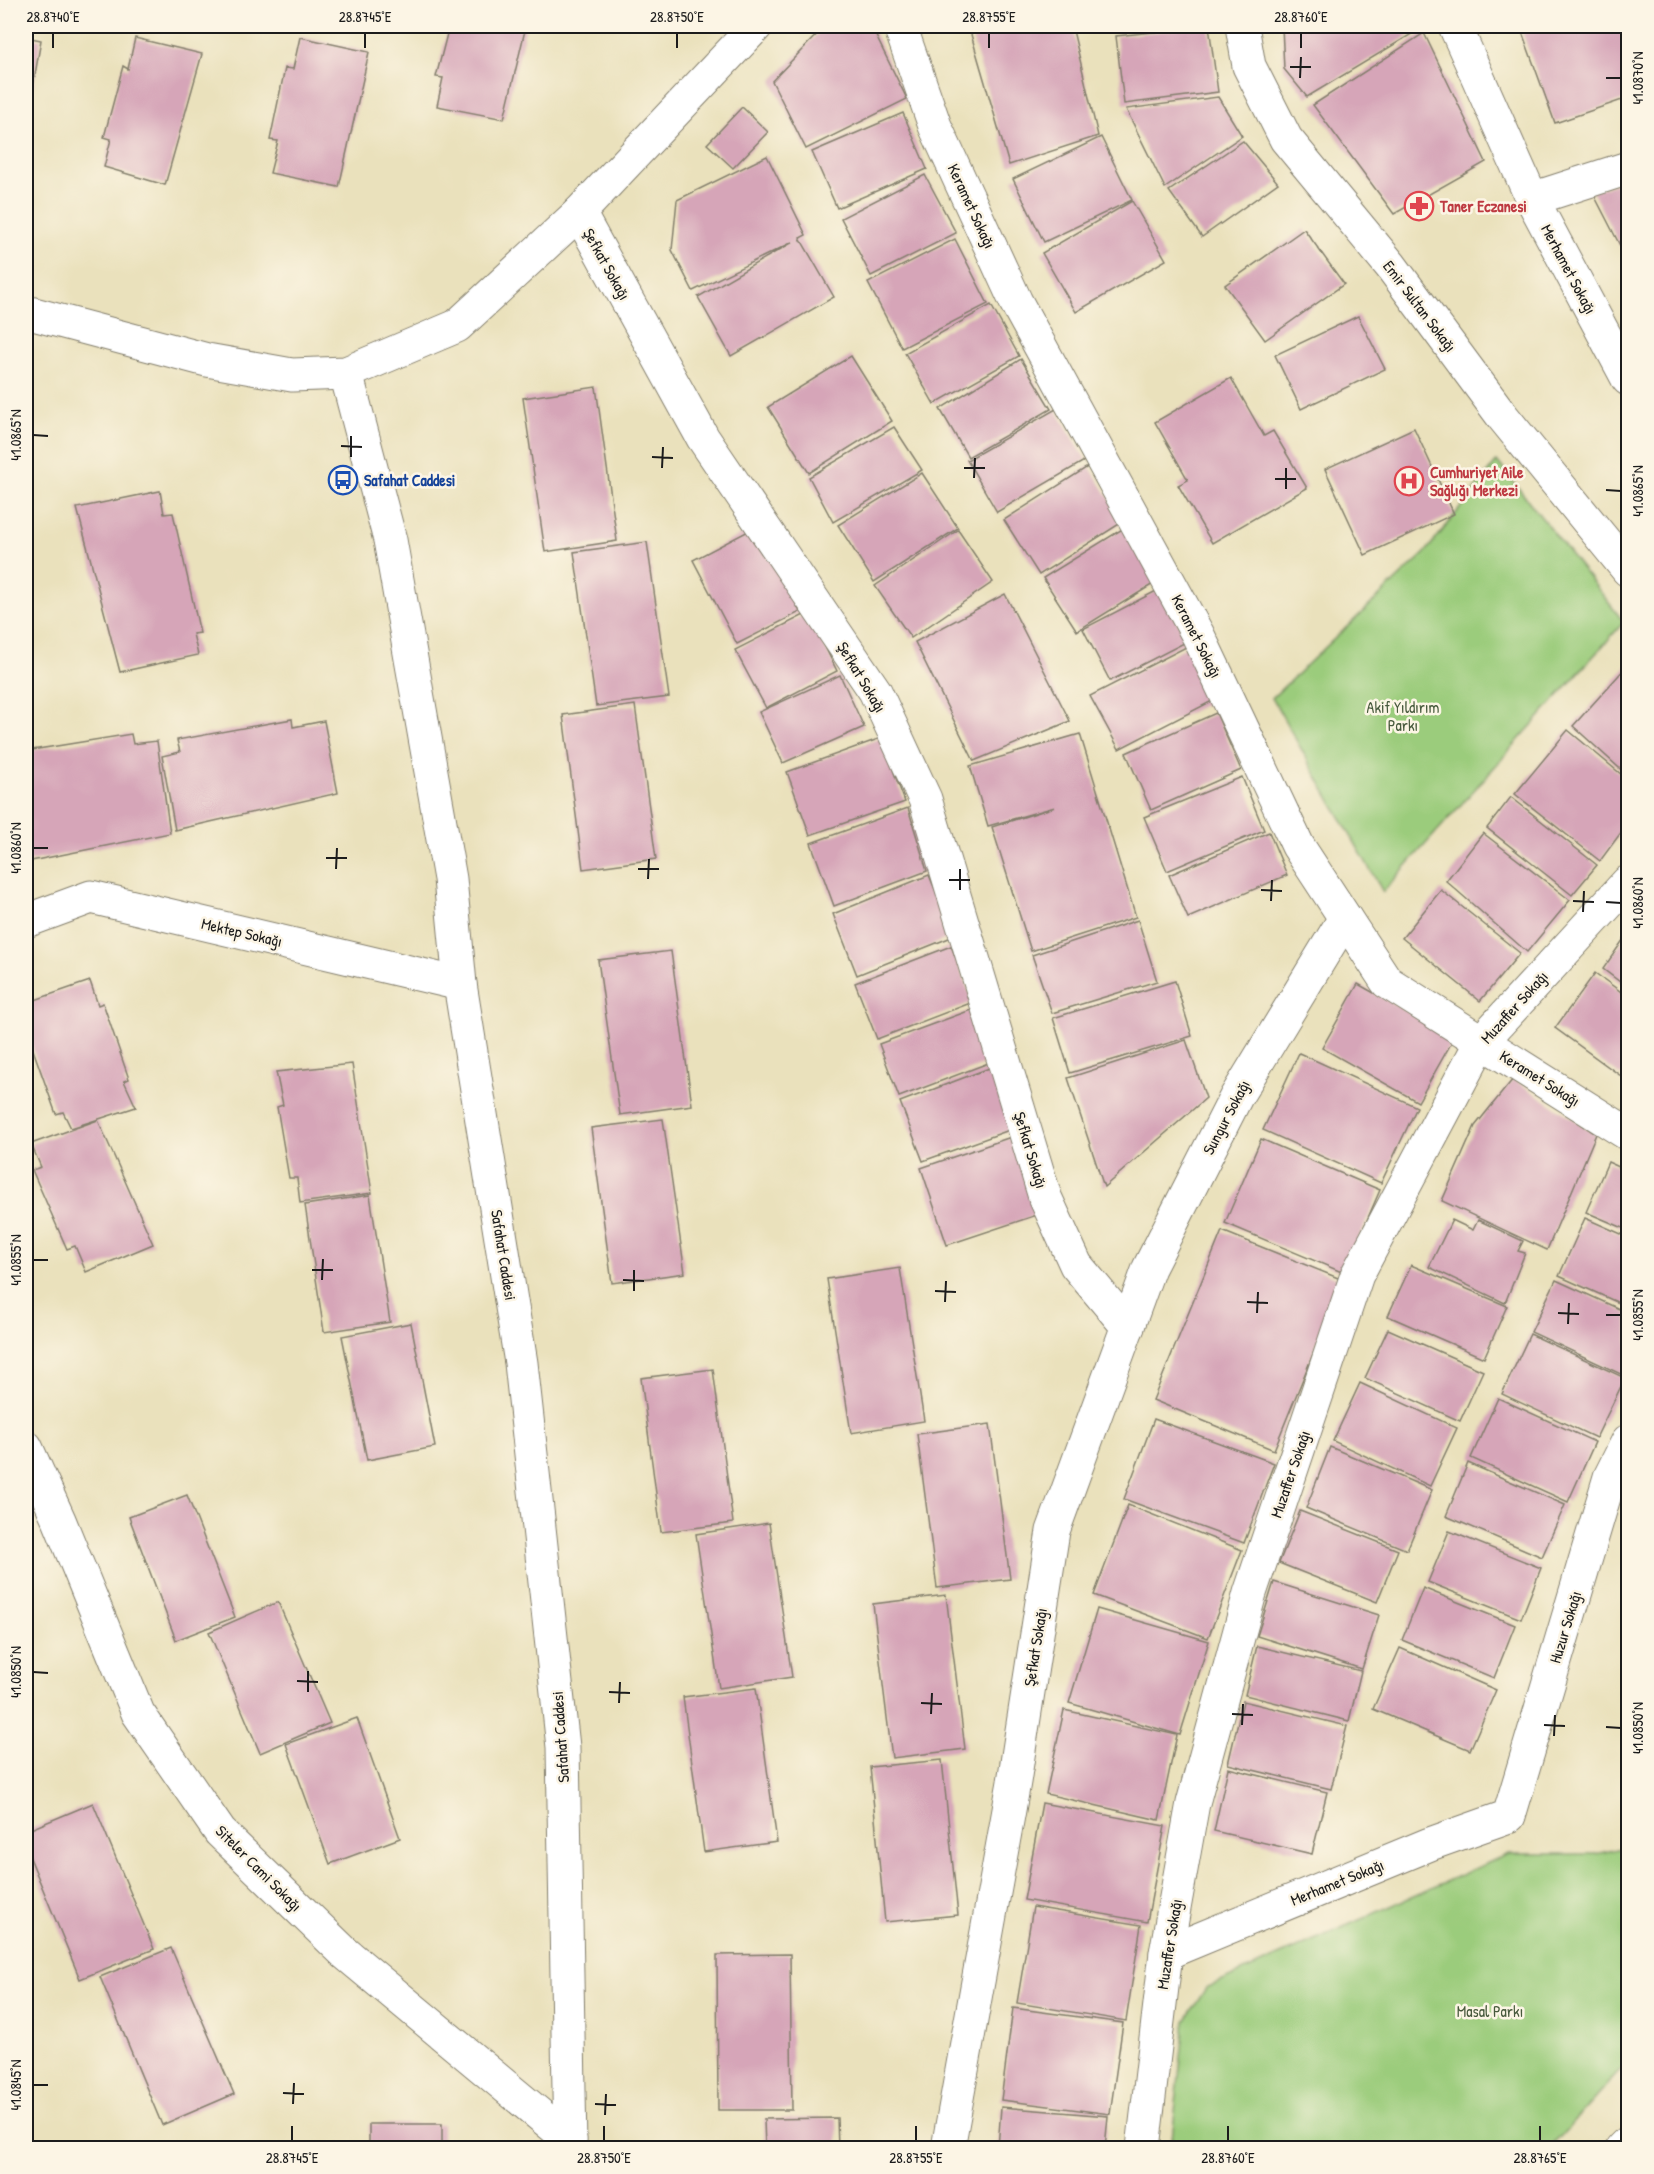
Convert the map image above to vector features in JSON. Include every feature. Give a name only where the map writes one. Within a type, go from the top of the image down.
[{"type":"main road","points":[[26,312],[207,360],[292,375],[345,373],[457,326],[579,213],[756,26]]},
{"type":"main road","name":"Keramet Sokağı","points":[[900,26],[935,126],[1016,302],[1198,635],[1298,846],[1387,982],[1629,1134]]},
{"type":"main road","name":"Emir Sultan Sokağı","points":[[1242,26],[1249,66],[1286,139],[1391,266],[1503,417],[1629,570]]},
{"type":"main road","name":"Merhamet Sokağı","points":[[1455,26],[1532,199],[1629,379]]},
{"type":"main road","points":[[1532,199],[1629,168]]},
{"type":"main road","name":"Şefkat Sokağı","points":[[579,213],[703,438],[875,690],[925,800],[1045,1197],[1076,1265],[1128,1327],[1053,1531],[1014,1782],[948,2148]]},
{"type":"main road","name":"Safahat Caddesi","points":[[345,373],[390,540],[450,879],[460,984],[521,1363],[563,1747],[570,2144]]},
{"type":"main road","name":"Muzaffer Sokağı","points":[[1143,2148],[1166,1953],[1193,1803],[1250,1593],[1357,1275],[1481,1042],[1629,882]]},
{"type":"main road","name":"Mektep Sokağı","points":[[26,921],[91,897],[460,984]]},
{"type":"main road","name":"Sungur Sokağı","points":[[1128,1327],[1149,1268],[1236,1096],[1346,918]]},
{"type":"main road","name":"Huzur Sokağı","points":[[1509,1816],[1611,1477],[1629,1441]]},
{"type":"main road","name":"Siteler Cami Sokağı","points":[[26,1447],[59,1520],[138,1713],[220,1832],[345,1953],[570,2144]]},
{"type":"main road","name":"Merhamet Sokağı","points":[[1166,1953],[1430,1844],[1509,1816]]},
{"type":"main road","points":[[1622,2148],[1629,2142]]},
{"type":"green space","name":"Akif Yıldırım Parkı","points":[[1497,461],[1624,622],[1383,892],[1272,698],[1425,553]]},
{"type":"green space","name":"Masal Parkı","points":[[1628,1847],[1628,2062],[1550,2148],[1171,2148],[1185,2021],[1206,1988],[1508,1854],[1595,1854]]},
{"type":"building","points":[[449,26],[526,26],[504,119],[437,106],[443,78],[436,77]]},
{"type":"building","points":[[825,26],[871,26],[907,99],[806,149],[772,81]]},
{"type":"building","points":[[989,26],[1072,26],[1098,136],[1009,165],[970,31]]},
{"type":"building","points":[[1106,26],[1130,26],[1130,27],[1106,30]]},
{"type":"building","points":[[1209,26],[1218,92],[1124,104],[1116,36]]},
{"type":"building","points":[[1282,26],[1419,26],[1420,29],[1307,97],[1284,69]]},
{"type":"building","points":[[1540,26],[1628,26],[1628,98],[1555,123],[1522,32]]},
{"type":"building","points":[[1424,33],[1486,162],[1394,214],[1313,105]]},
{"type":"building","points":[[26,37],[41,40],[27,121],[26,121]]},
{"type":"building","points":[[300,37],[369,52],[339,187],[270,173],[278,141],[270,140],[285,68],[293,69]]},
{"type":"building","points":[[135,38],[202,54],[165,185],[104,167],[111,139],[104,137],[123,66],[128,69]]},
{"type":"building","points":[[1218,97],[1242,136],[1165,188],[1126,109]]},
{"type":"building","points":[[742,107],[768,132],[733,168],[707,144]]},
{"type":"building","points":[[903,113],[927,169],[837,208],[812,152]]},
{"type":"building","points":[[1101,137],[1132,200],[1044,242],[1013,179]]},
{"type":"building","points":[[1243,141],[1278,183],[1202,237],[1169,191]]},
{"type":"building","points":[[767,156],[806,235],[800,238],[834,297],[731,356],[698,297],[793,242],[693,291],[672,250],[677,200]]},
{"type":"building","points":[[925,175],[956,233],[871,276],[841,218]]},
{"type":"building","points":[[1628,180],[1628,261],[1592,191]]},
{"type":"building","points":[[1132,201],[1166,260],[1076,312],[1042,253]]},
{"type":"building","points":[[1304,229],[1344,284],[1265,340],[1225,285]]},
{"type":"building","points":[[955,239],[988,304],[902,348],[868,283]]},
{"type":"building","points":[[991,305],[1019,356],[934,404],[905,353]]},
{"type":"building","points":[[1358,316],[1385,369],[1301,409],[1275,355]]},
{"type":"building","points":[[851,356],[892,421],[809,473],[768,407]]},
{"type":"building","points":[[1021,359],[1051,409],[968,457],[940,409]]},
{"type":"building","points":[[1231,378],[1264,436],[1273,431],[1307,488],[1212,543],[1178,485],[1188,480],[1155,422]]},
{"type":"building","points":[[596,387],[617,541],[545,552],[523,398]]},
{"type":"building","points":[[1056,409],[1086,460],[997,512],[967,460]]},
{"type":"building","points":[[894,427],[922,470],[833,522],[809,477]]},
{"type":"building","points":[[1414,428],[1454,514],[1365,555],[1325,469]]},
{"type":"building","points":[[1089,466],[1124,521],[1039,575],[1004,520]]},
{"type":"building","points":[[922,473],[958,528],[874,582],[838,525]]},
{"type":"building","points":[[160,491],[164,514],[173,513],[200,633],[193,634],[198,655],[120,672],[77,508]]},
{"type":"building","points":[[756,527],[800,612],[737,644],[693,560]]},
{"type":"building","points":[[1124,528],[1158,581],[1077,631],[1043,578]]},
{"type":"building","points":[[958,530],[993,582],[911,638],[875,586]]},
{"type":"building","points":[[26,539],[30,555],[26,557]]},
{"type":"building","points":[[647,542],[669,697],[596,706],[574,552]]},
{"type":"building","points":[[1160,589],[1188,641],[1110,681],[1083,629]]},
{"type":"building","points":[[1005,594],[1070,721],[974,761],[915,642]]},
{"type":"building","points":[[808,613],[837,671],[766,708],[735,650]]},
{"type":"building","points":[[1190,645],[1218,698],[1119,749],[1090,696]]},
{"type":"building","points":[[1628,665],[1628,776],[1573,726]]},
{"type":"building","points":[[840,675],[864,727],[783,763],[759,712]]},
{"type":"building","points":[[635,705],[656,859],[583,869],[563,715]]},
{"type":"building","points":[[1216,713],[1241,770],[1151,810],[1126,753]]},
{"type":"building","points":[[292,719],[293,727],[324,721],[338,793],[175,830],[162,756],[180,752],[177,740]]},
{"type":"building","points":[[1568,730],[1628,780],[1628,823],[1600,861],[1515,794]]},
{"type":"building","points":[[131,734],[133,744],[157,741],[170,833],[26,862],[26,751]]},
{"type":"building","points":[[1080,734],[1136,917],[1031,951],[992,827],[1055,807],[988,826],[970,766]]},
{"type":"building","points":[[881,738],[905,802],[810,835],[787,772]]},
{"type":"building","points":[[1242,777],[1264,830],[1167,871],[1144,817]]},
{"type":"building","points":[[1511,797],[1597,865],[1572,895],[1487,828]]},
{"type":"building","points":[[908,808],[927,871],[834,906],[811,843]]},
{"type":"building","points":[[1269,832],[1287,875],[1188,918],[1169,875]]},
{"type":"building","points":[[1483,833],[1570,900],[1527,952],[1446,881]]},
{"type":"building","points":[[929,875],[954,936],[857,975],[833,914]]},
{"type":"building","points":[[1441,890],[1520,953],[1480,1001],[1402,938]]},
{"type":"building","points":[[1138,920],[1157,981],[1052,1013],[1032,955]]},
{"type":"building","points":[[1628,933],[1628,988],[1603,969]]},
{"type":"building","points":[[951,946],[973,1002],[877,1039],[855,983]]},
{"type":"building","points":[[671,951],[692,1105],[620,1115],[598,960]]},
{"type":"building","points":[[1595,973],[1628,997],[1628,1081],[1555,1028]]},
{"type":"building","points":[[90,981],[98,1005],[103,1003],[129,1079],[124,1081],[136,1107],[71,1128],[63,1112],[56,1114],[26,1030],[31,1029],[26,1014],[26,1003]]},
{"type":"building","points":[[1175,981],[1192,1036],[1070,1073],[1053,1018]]},
{"type":"building","points":[[1358,984],[1454,1038],[1418,1102],[1322,1048]]},
{"type":"building","points":[[971,1010],[991,1062],[899,1097],[879,1044]]},
{"type":"building","points":[[1186,1040],[1206,1098],[1104,1187],[1068,1078]]},
{"type":"building","points":[[1299,1053],[1417,1107],[1381,1183],[1263,1130]]},
{"type":"building","points":[[352,1064],[372,1193],[300,1203],[297,1178],[289,1178],[277,1107],[283,1105],[276,1072]]},
{"type":"building","points":[[992,1067],[1015,1128],[923,1161],[900,1102]]},
{"type":"building","points":[[1513,1079],[1596,1134],[1547,1250],[1442,1201],[1475,1126]]},
{"type":"building","points":[[663,1119],[685,1273],[612,1283],[591,1128]]},
{"type":"building","points":[[98,1120],[153,1244],[86,1272],[75,1246],[67,1249],[32,1170],[41,1167],[31,1144]]},
{"type":"building","points":[[1011,1137],[1037,1215],[947,1245],[921,1168]]},
{"type":"building","points":[[1261,1139],[1380,1190],[1344,1273],[1225,1223]]},
{"type":"building","points":[[1608,1162],[1628,1171],[1628,1230],[1586,1212]]},
{"type":"building","points":[[370,1195],[390,1322],[324,1332],[305,1205]]},
{"type":"building","points":[[1585,1218],[1628,1237],[1628,1307],[1559,1276]]},
{"type":"building","points":[[1452,1220],[1473,1230],[1478,1220],[1523,1241],[1518,1251],[1525,1253],[1505,1303],[1429,1267]]},
{"type":"building","points":[[1222,1231],[1343,1280],[1274,1450],[1153,1400]]},
{"type":"building","points":[[1411,1265],[1507,1306],[1484,1358],[1388,1316]]},
{"type":"building","points":[[900,1268],[924,1421],[851,1433],[827,1279]]},
{"type":"building","points":[[1556,1280],[1628,1313],[1628,1367],[1625,1376],[1531,1332]]},
{"type":"building","points":[[411,1323],[435,1447],[367,1460],[342,1336]]},
{"type":"building","points":[[1388,1329],[1483,1371],[1460,1421],[1365,1378]]},
{"type":"building","points":[[1530,1334],[1625,1378],[1596,1438],[1502,1394]]},
{"type":"building","points":[[713,1369],[733,1523],[661,1532],[641,1378]]},
{"type":"building","points":[[1360,1383],[1457,1428],[1430,1486],[1333,1441]]},
{"type":"building","points":[[1498,1398],[1595,1442],[1568,1502],[1471,1458]]},
{"type":"building","points":[[1154,1419],[1274,1463],[1244,1543],[1124,1499]]},
{"type":"building","points":[[990,1424],[1010,1579],[937,1588],[917,1434]]},
{"type":"building","points":[[1330,1447],[1432,1490],[1407,1550],[1306,1508]]},
{"type":"building","points":[[1468,1463],[1565,1505],[1542,1557],[1446,1516]]},
{"type":"building","points":[[187,1495],[235,1617],[176,1640],[129,1517]]},
{"type":"building","points":[[1128,1505],[1242,1550],[1208,1638],[1094,1595]]},
{"type":"building","points":[[1300,1511],[1398,1550],[1377,1602],[1279,1563]]},
{"type":"building","points":[[769,1523],[792,1677],[719,1688],[696,1534]]},
{"type":"building","points":[[1449,1531],[1541,1568],[1521,1619],[1428,1582]]},
{"type":"building","points":[[1274,1582],[1379,1615],[1362,1669],[1257,1636]]},
{"type":"building","points":[[1423,1588],[1515,1625],[1494,1678],[1402,1640]]},
{"type":"building","points":[[946,1595],[965,1749],[892,1758],[873,1604]]},
{"type":"building","points":[[278,1602],[330,1723],[260,1753],[209,1632]]},
{"type":"building","points":[[1097,1609],[1209,1641],[1180,1735],[1069,1703]]},
{"type":"building","points":[[1257,1646],[1361,1671],[1349,1721],[1245,1695]]},
{"type":"building","points":[[1400,1648],[1496,1690],[1470,1750],[1373,1709]]},
{"type":"building","points":[[756,1688],[777,1842],[704,1852],[683,1697]]},
{"type":"building","points":[[1243,1701],[1347,1726],[1331,1789],[1228,1764]]},
{"type":"building","points":[[1064,1710],[1177,1735],[1159,1820],[1046,1794]]},
{"type":"building","points":[[357,1718],[400,1838],[330,1864],[286,1744]]},
{"type":"building","points":[[942,1760],[958,1915],[885,1922],[870,1767]]},
{"type":"building","points":[[1228,1768],[1327,1792],[1312,1854],[1214,1831]]},
{"type":"building","points":[[93,1803],[154,1949],[80,1979],[26,1848],[26,1831]]},
{"type":"building","points":[[1042,1803],[1165,1826],[1147,1922],[1024,1900]]},
{"type":"building","points":[[1033,1907],[1141,1925],[1126,2021],[1017,2003]]},
{"type":"building","points":[[171,1948],[234,2094],[162,2125],[100,1977]]},
{"type":"building","points":[[790,1954],[792,2110],[718,2110],[717,1955]]},
{"type":"building","points":[[1013,2008],[1123,2023],[1110,2114],[1001,2100]]},
{"type":"building","points":[[1001,2107],[1108,2116],[1105,2148],[998,2148]]},
{"type":"building","points":[[837,2118],[838,2148],[765,2148],[764,2119]]},
{"type":"building","points":[[369,2124],[442,2124],[442,2148],[369,2148]]},
{"type":"place","name":"Taner Eczanesi","points":[[1419,206]]},
{"type":"place","name":"Safahat Caddesi","points":[[343,480]]},
{"type":"place","name":"Cumhuriyet Aile Sağlığı Merkezi","points":[[1409,481]]}]
